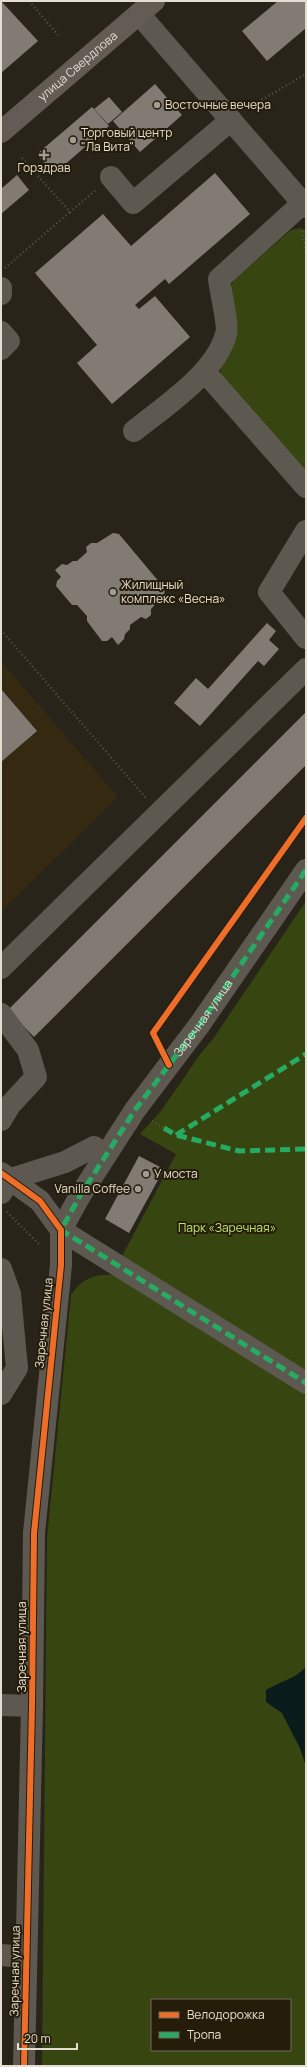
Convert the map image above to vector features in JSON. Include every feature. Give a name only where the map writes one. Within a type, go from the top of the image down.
[{"type":"main road","name":"улица Свердлова","points":[[1,132],[147,7]]},
{"type":"street","points":[[134,431],[205,372],[216,357],[227,333],[218,279],[304,205],[231,120],[147,7]]},
{"type":"street","points":[[111,177],[133,203],[231,120]]},
{"type":"street","points":[[1,288],[1,294]]},
{"type":"street","points":[[1,332],[9,342],[1,349]]},
{"type":"street","points":[[205,372],[306,487]]},
{"type":"street","points":[[306,531],[269,592],[306,638]]},
{"type":"street","points":[[1,968],[158,812],[306,669]]},
{"type":"street","name":"Заречная улица","points":[[24,2066],[32,1706],[34,1533],[61,1265],[61,1230],[81,1194],[135,1110],[200,1024],[306,870]]},
{"type":"street","points":[[1,1014],[28,1050],[36,1077],[4,1108]]},
{"type":"street","points":[[4,1182],[65,1162],[94,1147]]},
{"type":"street","points":[[4,1182],[40,1201],[61,1230],[306,1383]]},
{"type":"street","points":[[1,1269],[10,1294],[17,1368],[1,1394]]},
{"type":"street","points":[[1,1705],[32,1706]]},
{"type":"street","points":[[1,1956],[26,1957]]},
{"type":"path","points":[[29,1],[58,35]]},
{"type":"path","points":[[231,120],[271,94],[306,74]]},
{"type":"path","points":[[22,158],[70,212]]},
{"type":"path","points":[[1,272],[111,177]]},
{"type":"path","points":[[1,630],[158,812]]},
{"type":"path","points":[[1,1207],[41,1245]]},
{"type":"shaded area","points":[[1,661],[118,797],[1,912]]},
{"type":"shaded area","points":[[306,1667],[306,1766],[300,1748],[282,1713],[266,1702],[266,1690],[292,1678]]},
{"type":"green space","points":[[301,228],[306,230],[306,476],[222,383],[220,367],[229,289],[235,279],[291,230]]},
{"type":"green space","name":"Парк «Заречная»","points":[[306,901],[306,1667],[297,1676],[279,1683],[282,1713],[300,1748],[306,1766],[306,2066],[42,2066],[47,1538],[71,1295],[79,1285],[94,1276],[112,1275],[176,1154],[140,1134],[161,1111],[201,1053],[213,1039]]},
{"type":"building","points":[[1,1],[38,41],[1,73]]},
{"type":"building","points":[[278,1],[306,1],[306,28],[267,61],[242,31]]},
{"type":"building","points":[[155,84],[182,115],[140,152],[113,121]]},
{"type":"building","points":[[109,97],[122,112],[108,124],[94,109]]},
{"type":"building","name":"Торговый центр \"Ла Вита\"","points":[[92,107],[109,126],[54,174],[37,154]]},
{"type":"building","points":[[215,173],[250,214],[169,284],[165,279],[135,305],[139,309],[155,296],[190,337],[112,404],[77,363],[97,345],[35,273],[103,214],[131,246]]},
{"type":"building","points":[[17,175],[29,190],[1,214],[1,189]]},
{"type":"building","name":"Жилищный комплекс «Весна»","points":[[113,533],[119,534],[165,589],[164,595],[151,609],[151,615],[146,619],[141,617],[130,625],[130,629],[125,634],[124,639],[118,645],[112,637],[107,641],[102,641],[87,621],[87,616],[77,605],[72,605],[56,586],[57,581],[61,577],[55,570],[62,564],[67,565],[73,561],[77,561],[87,552],[86,547],[91,543],[97,543]]},
{"type":"building","points":[[267,623],[276,631],[269,640],[279,649],[264,666],[258,661],[200,726],[174,703],[196,678],[208,689]]},
{"type":"building","points":[[1,689],[37,731],[1,762]]},
{"type":"building","points":[[306,712],[306,765],[34,1037],[8,1010]]},
{"type":"building","points":[[139,1156],[164,1169],[129,1233],[105,1219]]},
{"type":"marked path","points":[[306,870],[200,1024],[135,1110],[81,1194],[61,1230],[306,1383]]},
{"type":"marked path","points":[[176,1135],[306,1054]]},
{"type":"marked path","points":[[164,1128],[176,1135],[239,1151],[306,1149]]},
{"type":"cycle path","points":[[169,1065],[153,1033],[306,818]]},
{"type":"cycle path","points":[[1,1173],[40,1201],[61,1230],[61,1265],[34,1533],[32,1706],[24,2066]]},
{"type":"place","name":"Восточные вечера","points":[[157,105]]},
{"type":"place","name":"Торговый центр \"Ла Вита\"","points":[[73,140]]},
{"type":"place","name":"Горздрав","points":[[44,155]]},
{"type":"place","name":"Жилищный комплекс «Весна»","points":[[113,592]]},
{"type":"place","name":"У моста","points":[[146,1174]]},
{"type":"place","name":"Vanilla Coffee","points":[[138,1189]]}]
